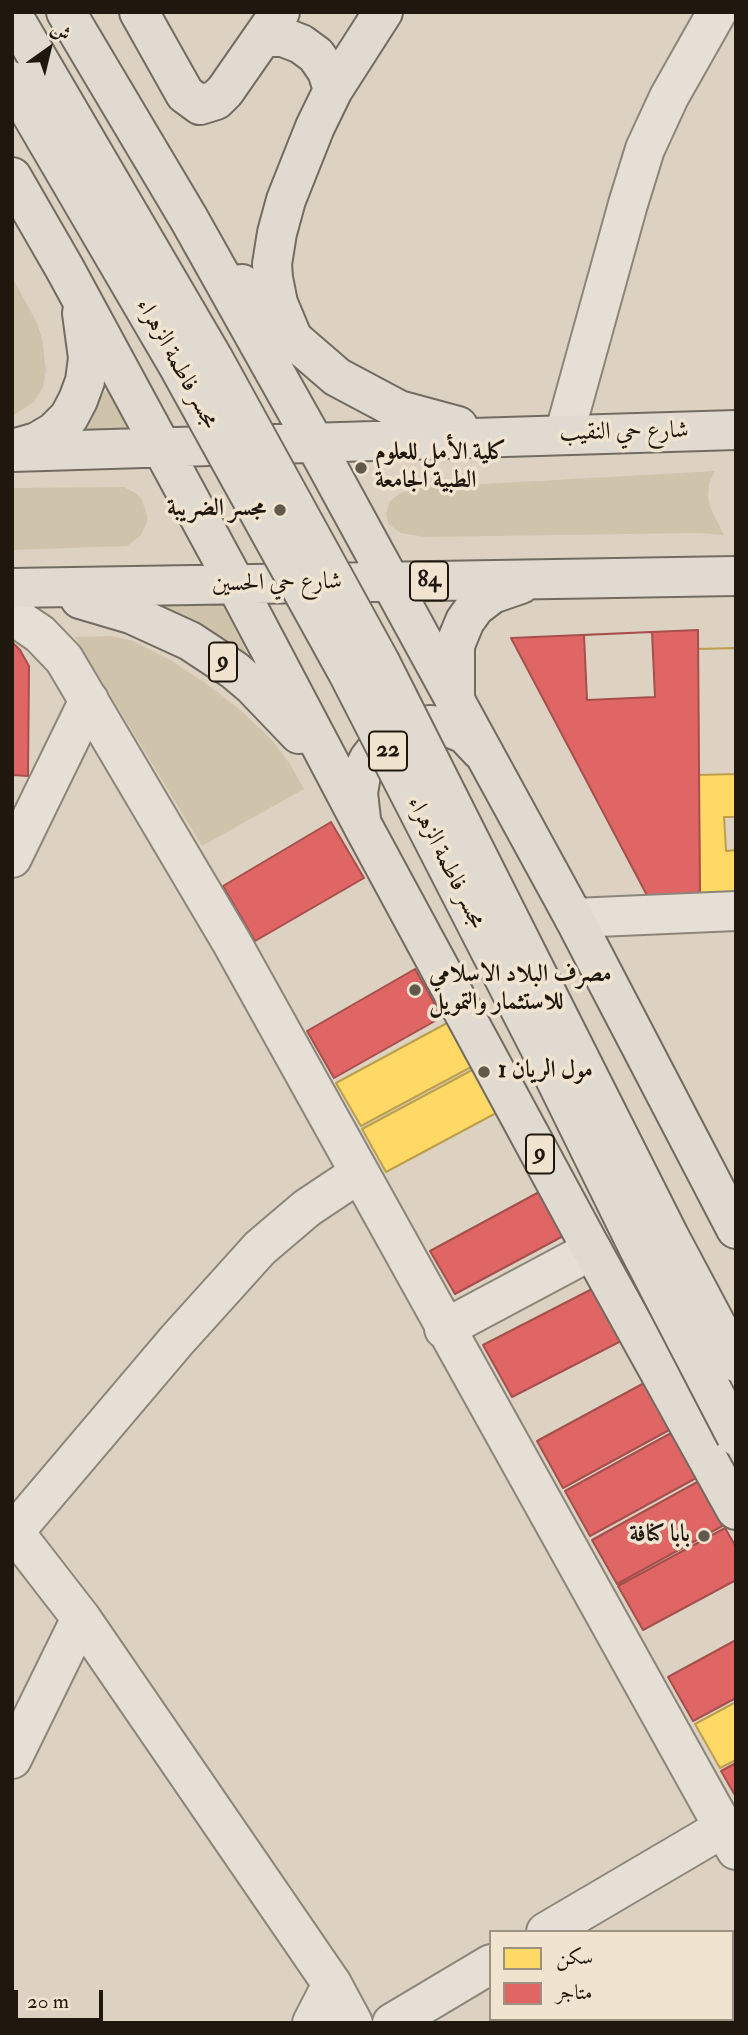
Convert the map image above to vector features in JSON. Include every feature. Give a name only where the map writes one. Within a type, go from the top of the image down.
[{"type":"main road","points":[[66,12],[188,219],[314,442],[574,918],[732,1216]]},
{"type":"main road","points":[[139,12],[180,85],[191,100],[200,105],[216,100],[225,91],[271,25],[283,37],[301,44],[316,55],[327,71],[333,90]]},
{"type":"main road","name":"مجسر فاطمة الزهراء","points":[[12,14],[206,346],[374,650],[669,1236],[736,1362]]},
{"type":"main road","points":[[293,339],[275,290],[272,264],[277,233],[296,172],[333,90],[372,14]]},
{"type":"main road","name":"مجسر فاطمة الزهراء","points":[[12,81],[180,369],[348,673],[639,1250],[736,1436]]},
{"type":"main road","points":[[12,177],[162,447],[364,828]]},
{"type":"main road","points":[[65,269],[91,301],[103,310],[130,319],[159,316],[183,300],[198,275],[200,246],[188,219]]},
{"type":"main road","points":[[188,219],[236,278],[293,339],[337,377],[383,403],[435,421],[512,436]]},
{"type":"main road","points":[[12,450],[37,442],[54,432],[69,417],[85,381],[88,358],[82,314],[65,269]]},
{"type":"main road","name":"شارع حي النقيب","points":[[512,436],[736,430]]},
{"type":"main road","points":[[12,450],[512,436]]},
{"type":"main road","name":"84","points":[[541,579],[736,576]]},
{"type":"main road","points":[[454,701],[455,645],[469,614],[492,594],[541,579]]},
{"type":"main road","name":"شارع حي الحسين","points":[[15,597],[236,584],[541,579]]},
{"type":"main road","name":"9","points":[[15,597],[83,600],[131,614],[165,628],[214,656],[253,686],[289,722],[364,828],[592,1251],[736,1510]]},
{"type":"main road","points":[[364,828],[358,811],[361,775],[369,758],[395,734],[412,727],[448,727],[465,734],[488,761]]},
{"type":"street","points":[[565,435],[645,149],[669,97],[717,12]]},
{"type":"street","points":[[15,597],[40,634],[54,646],[89,701],[232,943],[729,1839],[550,1930]]},
{"type":"street","points":[[12,858],[89,701]]},
{"type":"street","points":[[574,918],[736,911]]},
{"type":"street","points":[[353,2023],[332,1984],[81,1618],[13,1530],[260,1248],[307,1208],[358,1174]]},
{"type":"street","points":[[444,1329],[592,1251]]},
{"type":"street","points":[[12,1759],[81,1618]]},
{"type":"street","points":[[392,2023],[489,1965]]},
{"type":"street","points":[[312,2023],[332,1984]]},
{"type":"shaded area","points":[[12,277],[36,321],[42,338],[46,371],[43,387],[34,402],[12,416]]},
{"type":"shaded area","points":[[109,385],[137,431],[70,434],[97,404]]},
{"type":"shaded area","points":[[715,471],[709,484],[708,498],[724,535],[699,533],[425,537],[401,533],[388,524],[386,513],[390,501],[413,488]]},
{"type":"shaded area","points":[[124,487],[142,500],[147,515],[141,535],[127,546],[12,550],[12,488]]},
{"type":"shaded area","points":[[223,604],[254,668],[145,606]]},
{"type":"shaded area","points":[[112,636],[133,641],[170,660],[238,708],[272,740],[304,789],[202,846],[75,637]]},
{"type":"building: سكن","points":[[736,648],[736,902],[700,902],[697,649]]},
{"type":"building: سكن","points":[[736,648],[736,774],[698,775],[697,649]]},
{"type":"building: سكن","points":[[724,817],[736,817],[736,850],[726,851]]},
{"type":"building: سكن","points":[[449,1022],[473,1066],[361,1126],[336,1083]]},
{"type":"building: سكن","points":[[474,1069],[498,1112],[386,1172],[362,1129]]},
{"type":"building: سكن","points":[[736,1702],[736,1760],[720,1768],[695,1724]]},
{"type":"building: متاجر","points":[[698,630],[700,902],[650,901],[511,638]]},
{"type":"building: متاجر","points":[[652,632],[655,697],[587,700],[584,635]]},
{"type":"building: متاجر","points":[[12,642],[29,666],[28,776],[12,775]]},
{"type":"building: متاجر","points":[[331,822],[364,878],[255,941],[223,886]]},
{"type":"building: متاجر","points":[[415,969],[442,1017],[334,1078],[307,1031]]},
{"type":"building: متاجر","points":[[541,1191],[565,1235],[455,1294],[430,1251]]},
{"type":"building: متاجر","points":[[594,1288],[623,1340],[512,1397],[483,1345]]},
{"type":"building: متاجر","points":[[646,1382],[671,1429],[563,1488],[537,1441]]},
{"type":"building: متاجر","points":[[673,1432],[698,1477],[590,1536],[565,1491]]},
{"type":"building: متاجر","points":[[699,1481],[724,1525],[617,1584],[592,1540]]},
{"type":"building: متاجر","points":[[725,1528],[736,1547],[736,1580],[643,1630],[618,1586]]},
{"type":"building: متاجر","points":[[736,1640],[736,1698],[693,1721],[668,1677]]},
{"type":"building: متاجر","points":[[736,1763],[736,1797],[721,1771]]},
{"type":"place","name":"كلية الأمل للعلوم الطبية الجامعة","points":[[361,468]]},
{"type":"place","name":"مجسر الضريبة","points":[[280,510]]},
{"type":"place","name":"مصرف البلاد الاسلامي للاستثمار والتمويل","points":[[415,990]]},
{"type":"place","name":"مول الريان 1","points":[[484,1072]]},
{"type":"place","name":"بابا كنافة","points":[[704,1536]]}]
